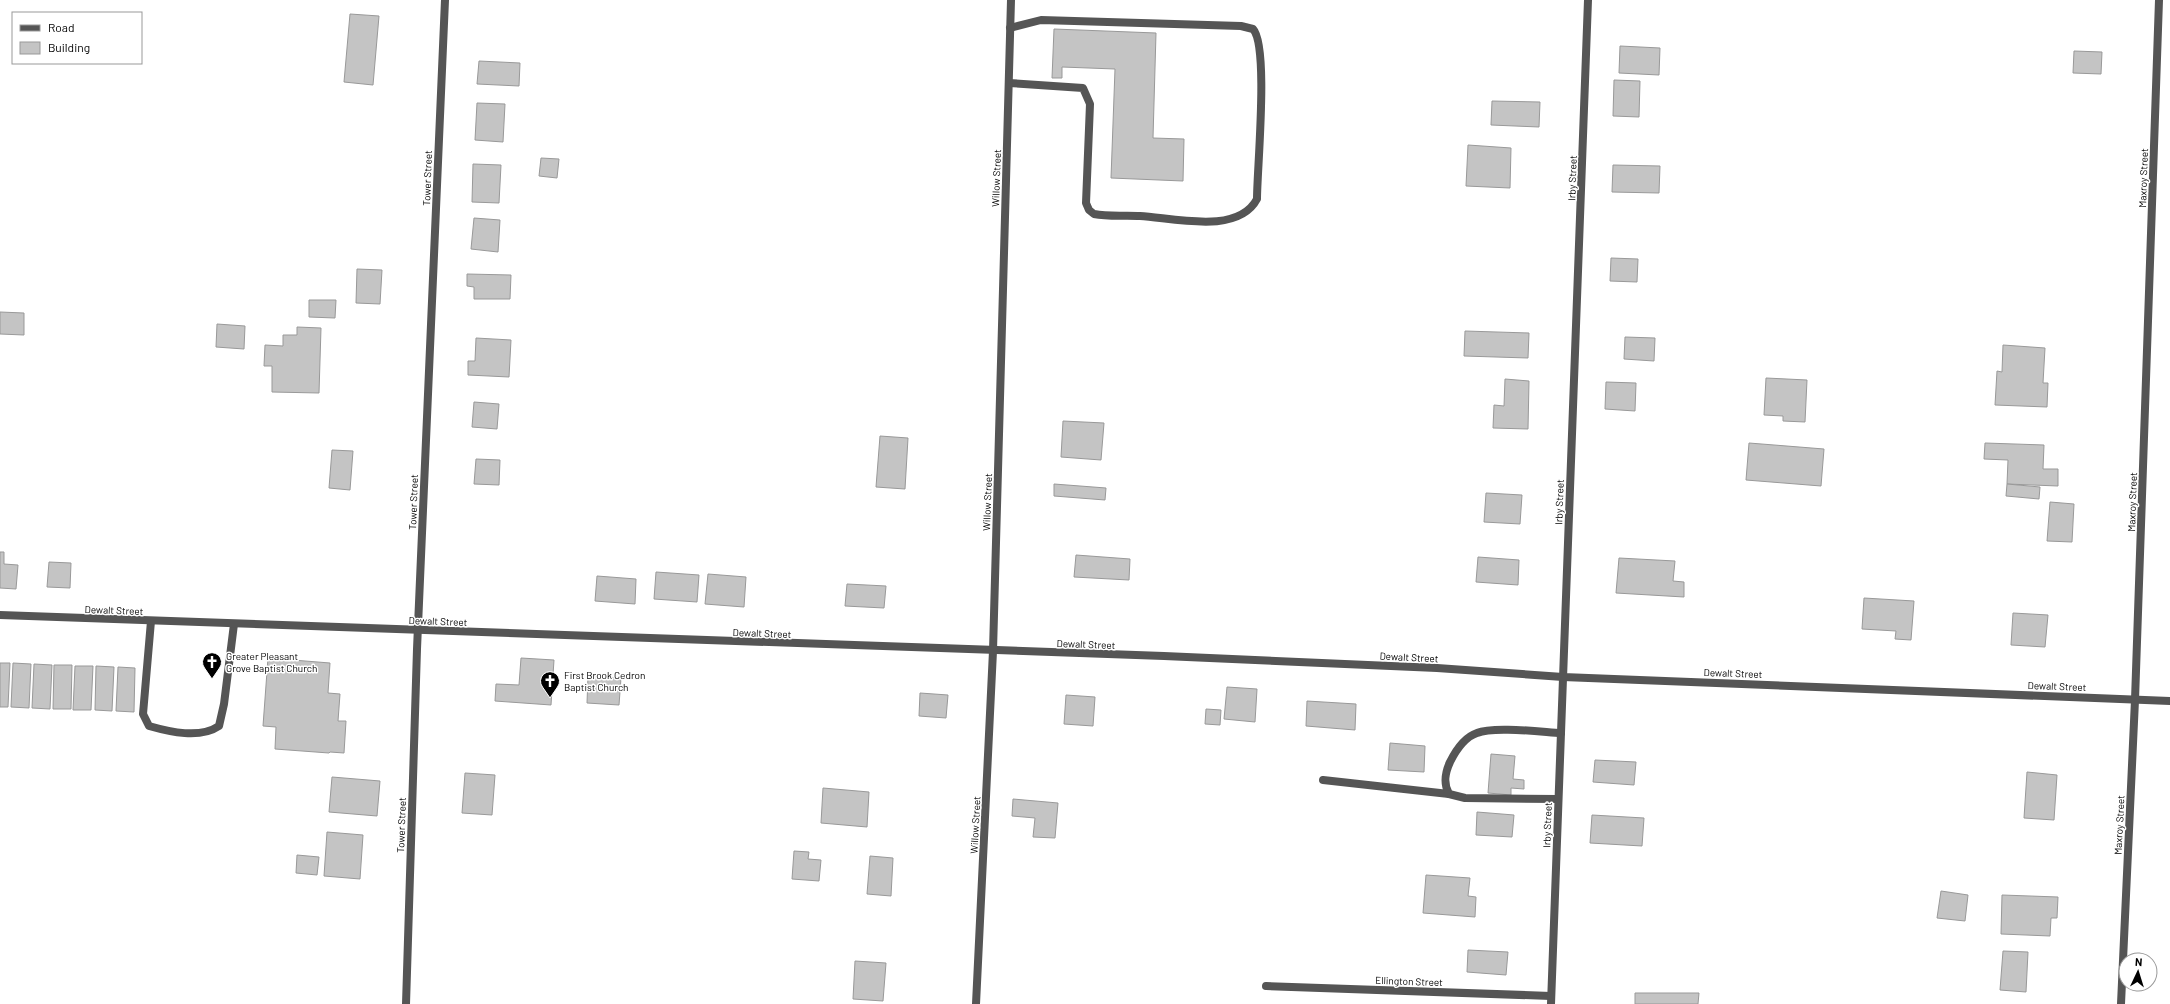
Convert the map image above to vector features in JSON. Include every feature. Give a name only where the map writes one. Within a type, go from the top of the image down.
[{"type":"street","name":"Tower Street","points":[[406,1004],[418,630],[445,0]]},
{"type":"street","name":"Willow Street","points":[[976,1004],[993,651],[1011,0]]},
{"type":"street","name":"Irby Street","points":[[1551,1000],[1588,0]]},
{"type":"street","name":"Maxroy Street","points":[[2121,1004],[2135,700],[2159,0]]},
{"type":"street","points":[[1009,83],[1076,87],[1083,88],[1087,94],[1090,104],[1086,202],[1089,210],[1094,214],[1211,222],[1238,216],[1247,212],[1257,199],[1261,80],[1259,38],[1253,29],[1242,26],[1041,20],[1010,28]]},
{"type":"street","name":"Dewalt Street","points":[[0,615],[1430,668],[1563,677],[2170,701]]},
{"type":"street","points":[[151,621],[143,714],[149,726],[172,732],[210,732],[219,726],[224,704],[234,624]]},
{"type":"street","points":[[1449,794],[1445,788],[1444,776],[1448,766],[1463,743],[1477,732],[1561,733]]},
{"type":"street","points":[[1323,780],[1449,794],[1465,798],[1558,799]]},
{"type":"street","name":"Ellington Street","points":[[1266,986],[1551,1000]]},
{"type":"building","points":[[350,14],[379,16],[373,85],[344,82]]},
{"type":"building","points":[[1054,29],[1156,33],[1153,138],[1184,139],[1183,181],[1111,178],[1115,69],[1062,67],[1062,78],[1052,78]]},
{"type":"building","points":[[1620,46],[1660,48],[1659,75],[1619,73]]},
{"type":"building","points":[[2074,51],[2102,52],[2101,74],[2073,73]]},
{"type":"building","points":[[479,61],[520,63],[519,86],[477,84]]},
{"type":"building","points":[[1614,80],[1640,81],[1639,117],[1613,116]]},
{"type":"building","points":[[1492,101],[1540,102],[1539,127],[1491,125]]},
{"type":"building","points":[[477,103],[505,104],[503,142],[475,140]]},
{"type":"building","points":[[1468,145],[1511,148],[1510,188],[1466,186]]},
{"type":"building","points":[[541,158],[559,159],[557,178],[539,176]]},
{"type":"building","points":[[473,164],[501,165],[499,203],[472,202]]},
{"type":"building","points":[[1613,165],[1660,166],[1659,193],[1612,192]]},
{"type":"building","points":[[474,218],[500,220],[498,252],[471,249]]},
{"type":"building","points":[[1611,258],[1638,259],[1637,282],[1610,281]]},
{"type":"building","points":[[357,269],[382,270],[380,304],[356,303]]},
{"type":"building","points":[[467,274],[511,275],[510,299],[474,299],[474,287],[467,286]]},
{"type":"building","points":[[309,300],[336,300],[335,318],[309,317]]},
{"type":"building","points":[[0,312],[24,313],[24,335],[0,334]]},
{"type":"building","points":[[217,324],[245,326],[244,349],[216,347]]},
{"type":"building","points":[[297,327],[321,328],[319,393],[272,392],[272,366],[264,366],[265,345],[283,346],[283,335],[297,335]]},
{"type":"building","points":[[1465,331],[1529,333],[1528,358],[1464,356]]},
{"type":"building","points":[[1625,337],[1655,338],[1654,361],[1624,359]]},
{"type":"building","points":[[476,338],[511,340],[509,377],[468,375],[468,361],[475,361]]},
{"type":"building","points":[[2003,345],[2045,348],[2043,383],[2048,383],[2047,407],[1995,405],[1997,371],[2002,372]]},
{"type":"building","points":[[1766,378],[1807,380],[1805,422],[1783,421],[1783,416],[1764,415]]},
{"type":"building","points":[[1505,379],[1529,381],[1528,429],[1493,428],[1494,405],[1504,406]]},
{"type":"building","points":[[1606,382],[1636,383],[1635,411],[1605,409]]},
{"type":"building","points":[[474,402],[499,404],[497,429],[472,427]]},
{"type":"building","points":[[1063,421],[1104,423],[1101,460],[1061,457]]},
{"type":"building","points":[[880,436],[908,438],[905,489],[876,487]]},
{"type":"building","points":[[1749,443],[1824,449],[1821,486],[1746,480]]},
{"type":"building","points":[[1985,443],[2044,445],[2043,469],[2058,469],[2058,486],[2007,484],[2008,460],[1984,459]]},
{"type":"building","points":[[332,450],[353,451],[350,490],[329,488]]},
{"type":"building","points":[[476,459],[500,460],[499,485],[474,484]]},
{"type":"building","points":[[1054,484],[1106,488],[1105,500],[1054,496]]},
{"type":"building","points":[[2007,484],[2040,487],[2039,499],[2006,496]]},
{"type":"building","points":[[1486,493],[1522,495],[1520,524],[1484,522]]},
{"type":"building","points":[[2050,502],[2074,504],[2072,542],[2047,541]]},
{"type":"building","points":[[0,552],[4,552],[4,564],[18,565],[16,589],[0,588]]},
{"type":"building","points":[[1076,555],[1130,559],[1129,580],[1074,577]]},
{"type":"building","points":[[1478,557],[1519,560],[1518,585],[1476,582]]},
{"type":"building","points":[[1619,558],[1675,561],[1673,581],[1684,582],[1684,597],[1616,593]]},
{"type":"building","points":[[49,562],[71,563],[70,588],[47,587]]},
{"type":"building","points":[[656,572],[699,575],[697,602],[654,599]]},
{"type":"building","points":[[708,574],[746,577],[744,607],[705,604]]},
{"type":"building","points":[[597,576],[636,579],[635,604],[595,601]]},
{"type":"building","points":[[847,584],[886,586],[884,608],[845,606]]},
{"type":"building","points":[[1864,598],[1914,601],[1911,640],[1895,639],[1896,631],[1862,629]]},
{"type":"building","points":[[2013,613],[2048,615],[2045,647],[2011,645]]},
{"type":"building","points":[[268,658],[330,663],[328,693],[340,694],[338,721],[346,721],[344,753],[275,749],[276,727],[263,726]]},
{"type":"building","points":[[521,658],[554,660],[551,705],[495,701],[496,684],[519,685]]},
{"type":"building","points":[[0,663],[10,663],[8,707],[0,707]]},
{"type":"building","points":[[13,663],[31,664],[29,708],[11,707]]},
{"type":"building","points":[[34,664],[52,665],[50,709],[32,708]]},
{"type":"building","points":[[54,665],[72,665],[71,709],[53,709]]},
{"type":"building","points":[[75,666],[93,666],[91,710],[73,710]]},
{"type":"building","points":[[96,666],[114,667],[112,711],[95,710]]},
{"type":"building","points":[[118,667],[135,668],[134,712],[116,711]]},
{"type":"building","points":[[588,676],[621,678],[619,705],[587,703]]},
{"type":"building","points":[[1227,687],[1257,689],[1255,722],[1224,719]]},
{"type":"building","points":[[920,693],[948,695],[946,718],[919,716]]},
{"type":"building","points":[[1066,695],[1095,697],[1093,726],[1064,724]]},
{"type":"building","points":[[1307,701],[1356,704],[1355,730],[1306,726]]},
{"type":"building","points":[[1206,709],[1221,710],[1220,725],[1205,724]]},
{"type":"building","points":[[1390,743],[1425,746],[1424,772],[1388,770]]},
{"type":"building","points":[[1491,754],[1515,756],[1513,779],[1524,780],[1524,789],[1511,788],[1511,795],[1488,793]]},
{"type":"building","points":[[1595,760],[1636,762],[1634,785],[1593,782]]},
{"type":"building","points":[[2027,772],[2057,775],[2054,820],[2024,818]]},
{"type":"building","points":[[465,773],[495,775],[492,815],[462,813]]},
{"type":"building","points":[[332,777],[380,781],[377,816],[329,812]]},
{"type":"building","points":[[823,788],[869,792],[867,827],[821,823]]},
{"type":"building","points":[[1013,799],[1058,803],[1055,838],[1033,837],[1035,818],[1012,816]]},
{"type":"building","points":[[1477,812],[1514,815],[1512,837],[1476,835]]},
{"type":"building","points":[[1592,815],[1644,818],[1642,846],[1590,843]]},
{"type":"building","points":[[327,832],[363,835],[360,879],[324,876]]},
{"type":"building","points":[[794,851],[809,852],[808,859],[821,860],[819,881],[792,879]]},
{"type":"building","points":[[297,855],[319,857],[317,875],[296,873]]},
{"type":"building","points":[[870,856],[893,858],[891,896],[867,894]]},
{"type":"building","points":[[1426,875],[1470,878],[1468,896],[1476,897],[1475,917],[1423,913]]},
{"type":"building","points":[[1941,891],[1968,895],[1965,921],[1937,918]]},
{"type":"building","points":[[2002,895],[2058,897],[2057,918],[2051,918],[2050,936],[2001,934]]},
{"type":"building","points":[[1468,950],[1508,952],[1506,975],[1467,972]]},
{"type":"building","points":[[2003,951],[2028,952],[2026,992],[2000,990]]},
{"type":"building","points":[[855,961],[886,963],[883,1001],[853,999]]},
{"type":"building","points":[[1635,993],[1699,993],[1698,1004],[1635,1004]]},
{"type":"place","name":"Greater Pleasant Grove Baptist Church","points":[[212,679]]},
{"type":"place","name":"First Brook Cedron Baptist Church","points":[[550,698]]}]
